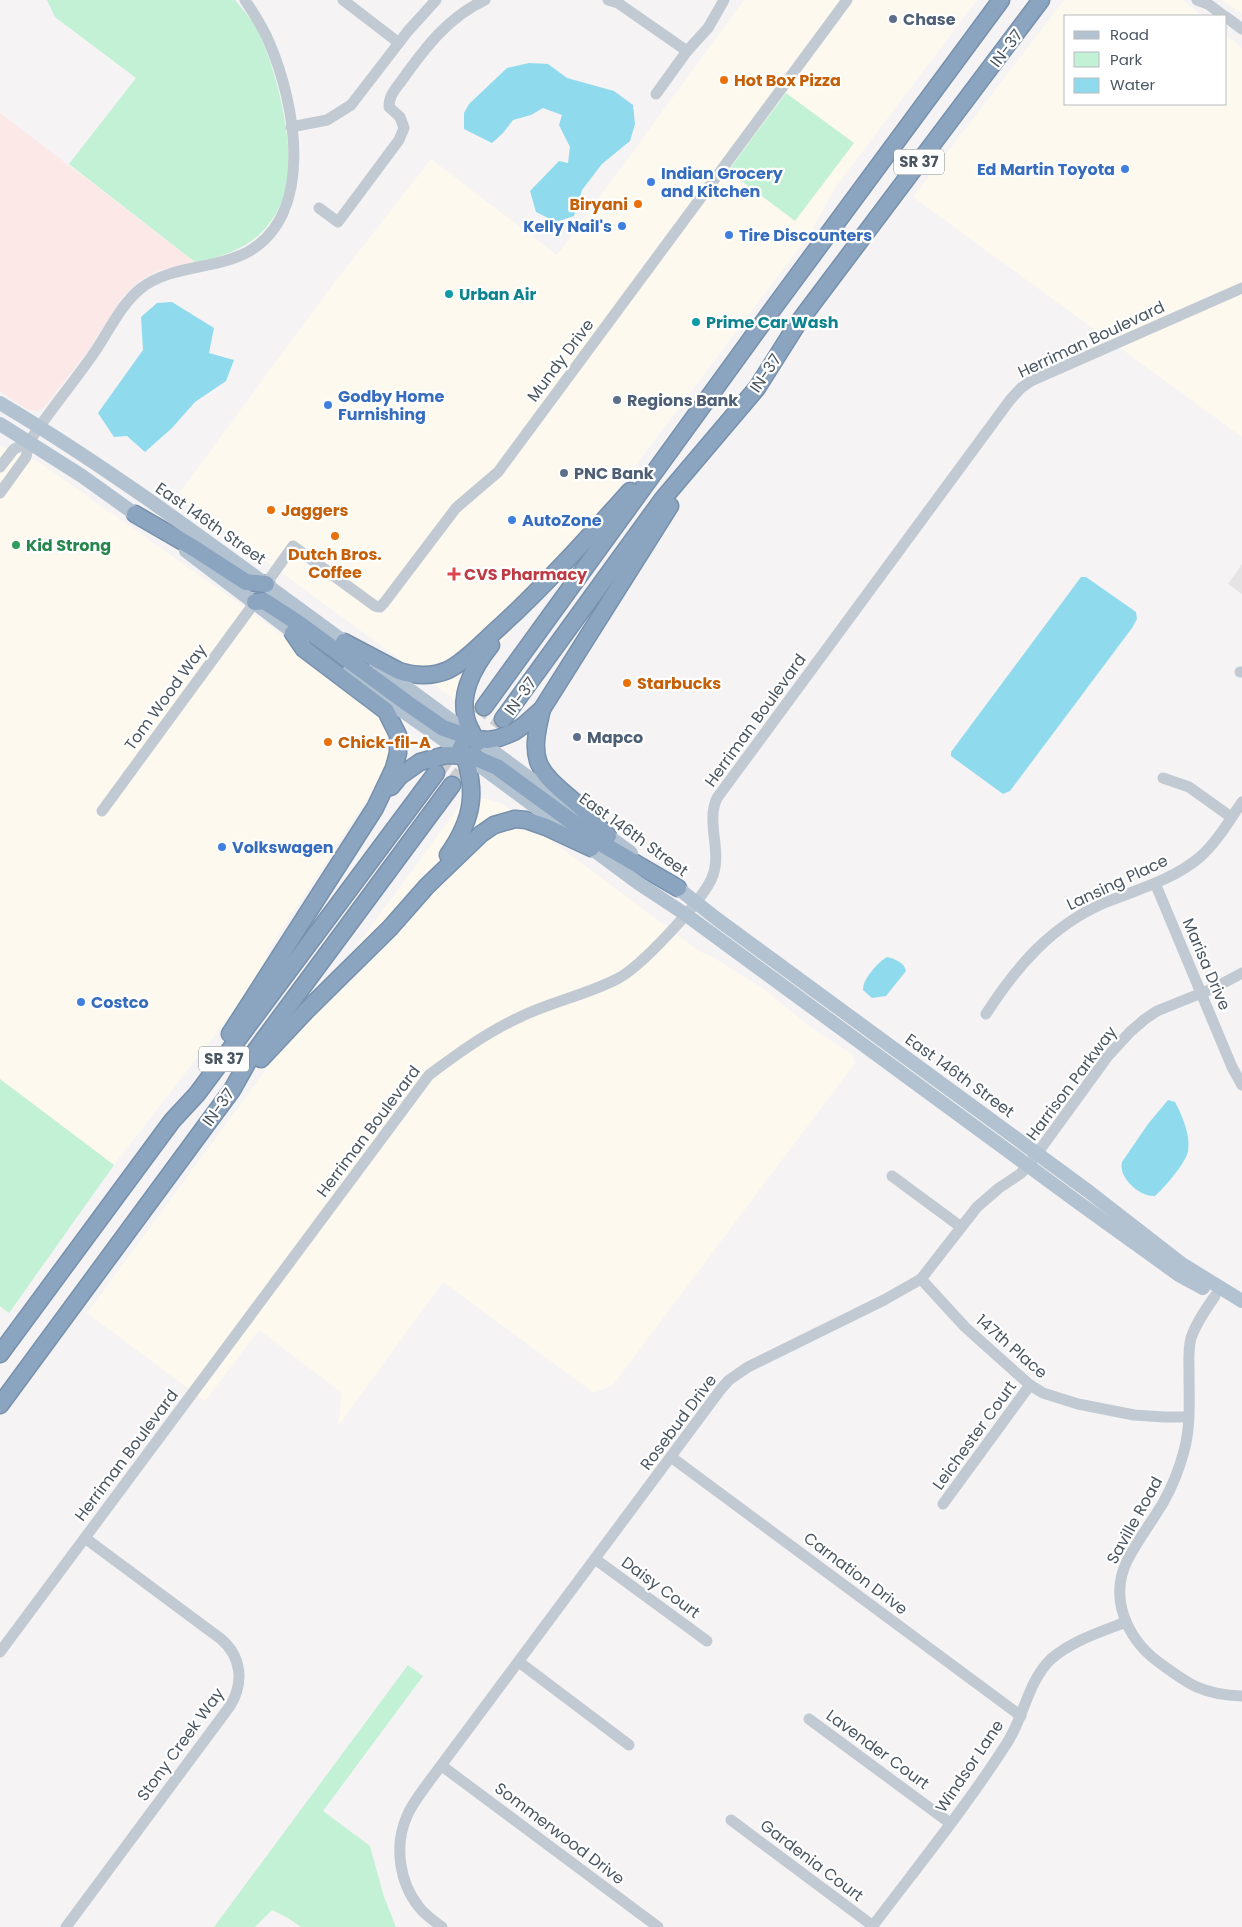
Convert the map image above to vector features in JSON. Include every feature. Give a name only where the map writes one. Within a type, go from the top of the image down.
[{"type":"highway","points":[[950,69],[973,24],[990,0]]},
{"type":"highway","name":"IN-37","points":[[484,707],[1000,0]]},
{"type":"highway","name":"IN-37","points":[[503,719],[662,500],[757,388],[798,324],[1041,0]]},
{"type":"highway","points":[[1009,44],[1049,0]]},
{"type":"highway","points":[[488,768],[466,719],[465,705],[472,673],[478,661],[521,608],[645,473],[667,454]]},
{"type":"highway","points":[[255,602],[264,601],[298,623],[443,728],[475,739],[488,740],[514,732],[542,709],[669,507],[686,472]]},
{"type":"highway","points":[[135,514],[246,582],[266,584]]},
{"type":"highway","points":[[344,642],[399,671],[417,675],[436,674],[456,666],[521,608]]},
{"type":"highway","points":[[172,1122],[374,808],[394,768],[398,753],[398,735],[386,711],[304,649],[294,633]]},
{"type":"highway","points":[[427,886],[458,841],[470,813],[471,781],[464,754],[452,731],[429,704]]},
{"type":"highway","points":[[542,709],[536,736],[536,747],[542,771],[555,786],[577,804],[608,836]]},
{"type":"highway","points":[[374,808],[400,776],[411,767],[440,756],[464,754],[488,768],[497,767],[604,845],[678,888]]},
{"type":"highway","name":"IN-37","points":[[0,1354],[172,1122],[198,1094],[436,774]]},
{"type":"highway","name":"IN-37","points":[[0,1405],[232,1090],[250,1058],[452,785]]},
{"type":"highway","points":[[232,1090],[306,1011],[390,928],[427,886],[481,834],[494,825],[514,819],[526,820],[591,848]]},
{"type":"main road","name":"East 146th Street","points":[[0,403],[39,426],[202,537],[678,888],[1033,1159],[1179,1274],[1242,1312]]},
{"type":"main road","points":[[0,424],[135,514],[294,633],[464,754]]},
{"type":"main road","name":"East 146th Street","points":[[488,768],[638,883],[685,914],[1033,1159],[1088,1190],[1182,1264],[1242,1301]]},
{"type":"street","points":[[0,493],[26,457],[29,442],[39,426],[96,349],[120,310],[135,293],[161,276],[235,258],[248,251],[270,233],[284,210],[292,188],[294,167],[288,104],[275,58],[262,26],[245,0]]},
{"type":"street","points":[[343,0],[399,43]]},
{"type":"street","points":[[291,127],[327,120],[351,106],[399,43],[436,0]]},
{"type":"street","points":[[319,208],[338,222],[399,140],[404,128],[400,117],[389,107],[389,97],[418,57],[445,26],[485,0]]},
{"type":"street","points":[[608,0],[618,3],[687,51]]},
{"type":"street","points":[[656,94],[687,51],[708,28],[724,0]]},
{"type":"street","name":"Mundy Drive","points":[[266,584],[293,546],[375,606],[380,607],[456,508],[498,472],[847,0]]},
{"type":"street","points":[[1205,1],[1222,15]]},
{"type":"street","points":[[1227,18],[1242,29]]},
{"type":"street","name":"Herriman Boulevard","points":[[0,1652],[429,1075],[493,1031],[518,1018],[619,978],[643,960],[685,914],[710,881],[715,869],[717,857],[712,815],[717,798],[1010,400],[1021,388],[1045,375],[1242,288]]},
{"type":"street","points":[[0,467],[14,449],[29,442]]},
{"type":"street","name":"Tom Wood Way","points":[[102,811],[255,602]]},
{"type":"street","points":[[1162,778],[1189,787],[1231,817]]},
{"type":"street","name":"Lansing Place","points":[[986,1014],[1022,963],[1057,930],[1092,909],[1177,873],[1199,857],[1242,802]]},
{"type":"street","name":"Marisa Drive","points":[[1154,883],[1242,1085]]},
{"type":"street","name":"Harrison Parkway","points":[[1033,1159],[1108,1056],[1130,1032],[1157,1011],[1242,974]]},
{"type":"street","name":"Rosebud Drive","points":[[442,1766],[729,1380],[748,1366],[884,1300],[921,1279],[985,1199],[1020,1174],[1033,1159]]},
{"type":"street","points":[[892,1176],[961,1227]]},
{"type":"street","name":"147th Place","points":[[921,1279],[965,1327],[1030,1385],[1048,1395],[1078,1404],[1150,1417],[1188,1417]]},
{"type":"street","name":"Saville Road","points":[[1215,1296],[1194,1329],[1189,1347],[1188,1417],[1185,1447],[1176,1479],[1134,1549],[1122,1573],[1120,1598],[1126,1622],[1133,1637],[1147,1653],[1192,1685],[1213,1694],[1242,1696]]},
{"type":"street","name":"Leichester Court","points":[[943,1504],[1030,1385]]},
{"type":"street","name":"Carnation Drive","points":[[672,1457],[1021,1716]]},
{"type":"street","name":"Stony Creek Way","points":[[66,1927],[230,1706],[237,1691],[240,1676],[234,1654],[221,1639],[84,1538]]},
{"type":"street","name":"Daisy Court","points":[[595,1559],[707,1641]]},
{"type":"street","name":"Windsor Lane","points":[[873,1926],[1008,1742],[1036,1680],[1052,1659],[1065,1649],[1087,1637],[1126,1622]]},
{"type":"street","points":[[519,1662],[629,1745]]},
{"type":"street","name":"Lavender Court","points":[[809,1719],[950,1823]]},
{"type":"street","points":[[442,1766],[407,1814],[401,1833],[399,1852],[406,1884],[413,1898],[426,1915],[442,1927]]},
{"type":"street","name":"Sommerwood Drive","points":[[442,1766],[658,1927]]},
{"type":"street","name":"Gardenia Court","points":[[731,1820],[873,1926]]},
{"type":"shaded area","points":[[744,0],[977,0],[835,188],[811,232],[458,702],[177,496],[328,291],[431,159],[557,255]]},
{"type":"shaded area","points":[[1064,0],[1182,0],[1201,15],[1064,15],[1064,105],[1227,105],[1227,36],[1242,48],[1242,437],[913,197]]},
{"type":"shaded area","points":[[1222,0],[1242,0],[1242,14]]},
{"type":"shaded area","points":[[0,113],[195,262],[157,271],[139,281],[123,296],[87,352],[43,408],[37,411],[28,410],[0,391]]},
{"type":"shaded area","points":[[0,446],[39,462],[254,614],[373,705],[390,731],[389,761],[382,776],[266,954],[272,961],[114,1165],[0,1079]]},
{"type":"shaded area","points":[[1242,564],[1242,594],[1228,584]]},
{"type":"shaded area","points":[[475,796],[501,803],[699,951],[716,959],[765,990],[813,1029],[852,1054],[855,1063],[613,1385],[594,1393],[443,1282],[338,1426],[342,1393],[259,1330],[205,1401],[87,1313],[458,808],[466,800]]},
{"type":"green space","points":[[47,0],[235,0],[254,24],[269,57],[281,100],[288,144],[288,180],[285,192],[275,215],[261,233],[253,240],[226,254],[195,262],[69,164],[136,78],[55,17]]},
{"type":"green space","points":[[786,93],[854,143],[795,221],[728,171]]},
{"type":"green space","points":[[0,1079],[114,1165],[9,1313],[0,1306]]},
{"type":"green space","points":[[408,1665],[423,1676],[323,1811],[370,1846],[384,1897],[396,1927],[301,1927],[272,1910],[255,1927],[214,1927]]},
{"type":"water","points":[[529,63],[548,64],[567,78],[614,91],[633,105],[635,124],[630,141],[602,164],[582,190],[574,216],[556,222],[536,212],[530,191],[559,161],[568,163],[570,147],[559,125],[562,115],[543,108],[531,115],[513,120],[492,143],[464,129],[464,113],[469,104],[507,68]]},
{"type":"water","points":[[172,302],[214,328],[209,353],[234,360],[226,381],[195,402],[172,428],[145,452],[127,436],[114,437],[98,413],[143,350],[141,317],[157,303]]},
{"type":"water","points":[[1081,577],[1086,577],[1136,612],[1137,619],[1010,791],[1003,794],[951,756],[951,752]]},
{"type":"water","points":[[887,957],[901,963],[906,971],[886,996],[872,998],[863,990],[863,986],[871,972]]},
{"type":"water","points":[[1168,1100],[1175,1102],[1183,1119],[1187,1132],[1188,1151],[1183,1162],[1169,1181],[1155,1196],[1149,1195],[1131,1185],[1123,1174],[1122,1162],[1148,1124]]},
{"type":"tunnel","points":[[436,773],[484,707]]},
{"type":"tunnel","points":[[452,785],[503,719]]},
{"type":"place","name":"Chase","points":[[893,19]]},
{"type":"place","name":"Hot Box Pizza","points":[[724,80]]},
{"type":"place","name":"Ed Martin Toyota","points":[[1125,169]]},
{"type":"place","name":"Indian Grocery and Kitchen","points":[[651,182]]},
{"type":"place","name":"Biryani","points":[[638,204]]},
{"type":"place","name":"Kelly Nail's","points":[[622,226]]},
{"type":"place","name":"Tire Discounters","points":[[729,235]]},
{"type":"place","name":"Urban Air","points":[[449,294]]},
{"type":"place","name":"Prime Car Wash","points":[[696,322]]},
{"type":"place","name":"Regions Bank","points":[[617,400]]},
{"type":"place","name":"Godby Home Furnishing","points":[[328,405]]},
{"type":"place","name":"PNC Bank","points":[[564,473]]},
{"type":"place","name":"Jaggers","points":[[271,510]]},
{"type":"place","name":"AutoZone","points":[[512,520]]},
{"type":"place","name":"Dutch Bros. Coffee","points":[[335,536]]},
{"type":"place","name":"Kid Strong","points":[[16,545]]},
{"type":"place","name":"CVS Pharmacy","points":[[454,574]]},
{"type":"place","name":"Starbucks","points":[[627,683]]},
{"type":"place","name":"Mapco","points":[[577,737]]},
{"type":"place","name":"Chick-fil-A","points":[[328,742]]},
{"type":"place","name":"Volkswagen","points":[[222,847]]},
{"type":"place","name":"Costco","points":[[81,1002]]}]
